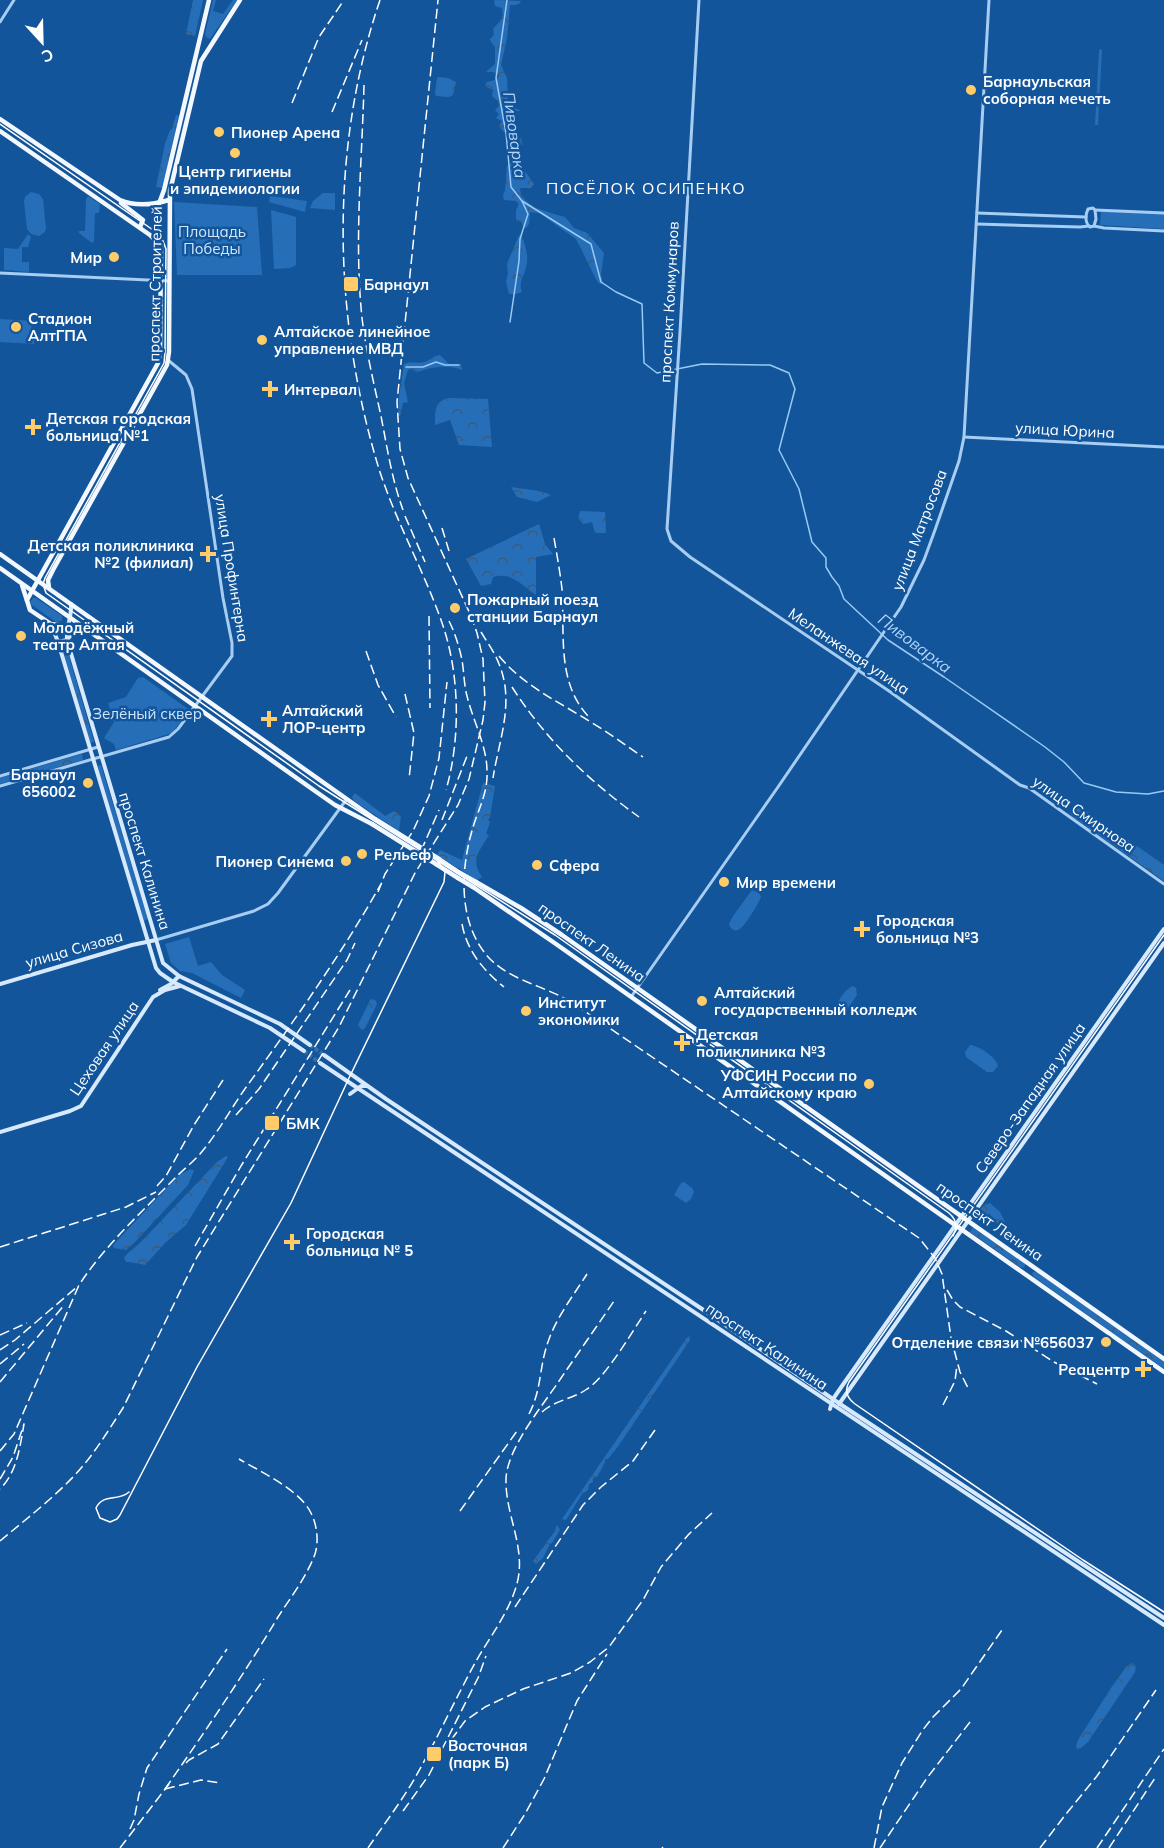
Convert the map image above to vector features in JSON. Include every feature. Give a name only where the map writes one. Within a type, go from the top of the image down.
[{"type":"main road","name":"проспект Строителей","points":[[27,600],[132,413],[160,358],[161,249],[157,209],[164,190],[209,0]]},
{"type":"main road","name":"проспект Строителей","points":[[49,588],[48,582],[53,570],[162,375],[168,360],[169,200],[198,70],[212,43],[240,0]]},
{"type":"main road","points":[[200,36],[204,42],[212,43]]},
{"type":"main road","points":[[0,119],[142,218],[144,221],[140,227]]},
{"type":"main road","points":[[0,131],[150,234],[161,249]]},
{"type":"main road","points":[[111,196],[128,204],[142,205],[169,200]]},
{"type":"main road","points":[[150,234],[159,238],[164,237],[169,231]]},
{"type":"main road","points":[[132,413],[139,417]]},
{"type":"main road","name":"проспект Ленина","points":[[0,554],[373,821],[474,885],[1164,1372]]},
{"type":"main road","name":"проспект Ленина","points":[[0,568],[315,791],[341,807],[373,821]]},
{"type":"main road","points":[[27,573],[20,583],[30,610],[51,624],[84,629]]},
{"type":"main road","name":"проспект Калинина","points":[[71,604],[66,640],[163,963],[179,976],[279,1024],[310,1045]]},
{"type":"main road","name":"проспект Калинина","points":[[51,624],[156,968],[173,982],[270,1028],[304,1051]]},
{"type":"main road","points":[[58,642],[66,640],[73,632],[84,629]]},
{"type":"main road","name":"проспект Ленина","points":[[474,885],[530,913],[1164,1359]]},
{"type":"main road","name":"Северо-Западная улица","points":[[835,1403],[892,1314],[1164,929]]},
{"type":"main road","points":[[551,940],[557,932]]},
{"type":"main road","name":"улица Сизова","points":[[0,984],[156,940]]},
{"type":"main road","name":"Северо-Западная улица","points":[[835,1403],[899,1319],[1164,943]]},
{"type":"main road","name":"Цеховая улица","points":[[0,1132],[81,1106],[156,994],[179,976]]},
{"type":"main road","points":[[181,985],[186,979]]},
{"type":"main road","name":"Цеховая улица","points":[[156,994],[181,985]]},
{"type":"main road","name":"проспект Калинина","points":[[324,1055],[720,1328],[1164,1618]]},
{"type":"main road","name":"проспект Калинина","points":[[320,1063],[626,1263],[724,1324],[835,1403],[1164,1625]]},
{"type":"main road","points":[[748,1079],[754,1070]]},
{"type":"main road","points":[[350,1094],[356,1088],[367,1086]]},
{"type":"main road","points":[[904,1189],[911,1180]]},
{"type":"main road","points":[[1025,1274],[1031,1265]]},
{"type":"main road","points":[[924,1269],[931,1273]]},
{"type":"main road","points":[[892,1314],[899,1319]]},
{"type":"main road","points":[[720,1328],[724,1324]]},
{"type":"main road","points":[[1078,1568],[1080,1563]]},
{"type":"main road","points":[[1156,1620],[1159,1615]]},
{"type":"street","points":[[0,21],[14,0]]},
{"type":"street","name":"проспект Коммунаров","points":[[667,534],[699,0]]},
{"type":"street","name":"улица Матросова","points":[[631,997],[901,607],[924,560],[964,437],[989,0]]},
{"type":"street","points":[[1089,226],[1086,217],[1088,209],[1093,208],[1095,210],[1164,213]]},
{"type":"street","points":[[1094,226],[1095,210]]},
{"type":"street","points":[[977,213],[1086,217]]},
{"type":"street","points":[[977,224],[1094,226],[1164,231]]},
{"type":"street","points":[[0,273],[169,281]]},
{"type":"street","name":"улица Профинтерна","points":[[0,786],[170,737],[230,660],[232,654],[192,389],[186,375],[168,360]]},
{"type":"street","name":"улица Юрина","points":[[964,437],[1164,447]]},
{"type":"street","name":"Меланжевая улица","points":[[667,534],[671,541],[690,557],[1020,785]]},
{"type":"street","points":[[0,776],[98,747]]},
{"type":"street","name":"улица Смирнова","points":[[1020,785],[1029,788],[1164,884]]},
{"type":"street","points":[[156,940],[254,911],[268,904],[293,874],[346,800]]},
{"type":"green space","points":[[193,0],[203,0],[195,36],[186,34]]},
{"type":"green space","points":[[213,0],[216,0],[213,11],[223,14],[233,0],[237,0],[210,39],[205,34]]},
{"type":"green space","points":[[494,0],[521,2],[517,5],[510,5],[507,38],[501,65],[507,78],[508,101],[521,111],[510,113],[516,137],[521,138],[523,145],[515,142],[512,158],[509,138],[499,126],[502,121],[496,118],[499,114],[495,110],[499,106],[498,101],[492,96],[493,90],[485,86],[487,82],[499,76],[493,72],[486,72],[495,64],[495,47],[490,39],[494,35],[493,29],[502,16],[502,8],[495,6]]},
{"type":"green space","points":[[1101,49],[1098,125],[1095,125],[1099,50]]},
{"type":"green space","points":[[438,77],[456,82],[453,95],[436,96]]},
{"type":"green space","points":[[176,115],[179,116],[162,188],[156,187],[165,144]]},
{"type":"green space","points":[[511,162],[521,167],[534,184],[531,188],[520,188],[525,200],[537,208],[565,217],[574,228],[587,233],[604,253],[601,274],[603,283],[600,284],[597,281],[576,239],[539,213],[530,212],[529,224],[526,228],[516,220],[516,210],[519,204],[516,201],[504,200],[503,195],[507,166]]},
{"type":"green space","points":[[31,192],[39,194],[43,199],[46,228],[45,232],[39,236],[31,234],[27,229],[24,201]]},
{"type":"green space","points":[[323,193],[335,193],[335,210],[310,208],[313,201]]},
{"type":"green space","points":[[88,196],[100,204],[99,213],[95,213],[92,243],[79,233],[79,231],[85,231]]},
{"type":"green space","points":[[270,196],[307,201],[305,212],[269,202]]},
{"type":"green space","name":"Площадь Победы","points":[[174,202],[257,207],[262,275],[177,275]]},
{"type":"green space","points":[[271,210],[296,217],[296,265],[290,268],[274,269]]},
{"type":"green space","points":[[1101,211],[1164,214],[1164,229],[1100,225]]},
{"type":"green space","points":[[28,234],[31,237],[28,247],[22,247],[22,262],[29,262],[29,272],[4,270],[4,248],[18,249]]},
{"type":"green space","points":[[519,235],[524,243],[527,263],[521,282],[522,292],[509,294],[506,281],[507,264]]},
{"type":"green space","name":"Стадион АлтГПА","points":[[0,319],[32,321],[31,333],[35,333],[34,344],[0,342]]},
{"type":"green space","points":[[440,355],[449,364],[461,364],[462,370],[445,367],[417,372],[408,370],[404,383],[408,402],[403,403],[400,416],[398,416],[404,364],[425,362]]},
{"type":"green space","points":[[448,398],[488,399],[492,447],[459,445],[450,420],[435,425],[435,412],[438,405]]},
{"type":"green space","points":[[511,487],[551,495],[537,502],[517,497]]},
{"type":"green space","points":[[580,511],[605,512],[606,533],[595,533],[592,522],[583,524],[578,518]]},
{"type":"green space","points":[[539,524],[545,544],[553,554],[536,557],[536,595],[516,580],[505,576],[493,577],[491,584],[481,586],[466,559]]},
{"type":"green space","points":[[33,598],[62,616],[62,621],[56,622],[32,605],[30,602]]},
{"type":"green space","points":[[66,646],[94,742],[90,743],[62,647]]},
{"type":"green space","name":"Зелёный сквер","points":[[143,677],[189,711],[172,733],[116,750],[114,744],[104,738],[114,722],[108,703],[126,697],[138,678]]},
{"type":"green space","points":[[82,754],[83,760],[0,784],[0,778]]},
{"type":"green space","points":[[101,765],[148,919],[144,921],[97,766]]},
{"type":"green space","points":[[483,783],[495,786],[486,834],[489,835],[476,860],[482,877],[477,880],[437,855],[440,850],[462,860]]},
{"type":"green space","points":[[355,793],[385,816],[394,811],[401,816],[399,831],[354,801],[352,797]]},
{"type":"green space","points":[[1078,805],[1164,865],[1164,881],[1072,816],[1070,813],[1074,806]]},
{"type":"green space","points":[[752,890],[759,893],[761,897],[744,925],[734,930],[729,924]]},
{"type":"green space","points":[[189,937],[198,966],[211,962],[222,975],[245,990],[241,998],[192,973],[180,971],[171,963],[165,944]]},
{"type":"green space","points":[[853,986],[856,988],[857,995],[846,1011],[840,1014],[836,1012],[841,997]]},
{"type":"green space","points":[[373,999],[377,1004],[362,1030],[358,1025],[370,1000]]},
{"type":"green space","points":[[970,1045],[994,1059],[998,1066],[993,1072],[987,1072],[966,1057],[965,1052]]},
{"type":"green space","points":[[228,1157],[186,1225],[145,1265],[126,1262],[124,1258],[128,1253],[217,1162]]},
{"type":"green space","points":[[192,1169],[194,1171],[188,1185],[135,1242],[126,1250],[114,1248],[115,1243],[179,1175]]},
{"type":"green space","points":[[684,1182],[694,1192],[686,1203],[674,1195]]},
{"type":"green space","points":[[990,1203],[1000,1212],[1007,1226],[1001,1226],[990,1218],[991,1213],[986,1217],[981,1215],[980,1210],[984,1205]]},
{"type":"green space","points":[[973,1227],[1024,1262],[1024,1268],[970,1232]]},
{"type":"green space","points":[[1033,1272],[1037,1272],[1164,1362],[1164,1369],[1034,1277]]},
{"type":"green space","points":[[689,1336],[690,1340],[619,1445],[608,1459],[605,1459],[597,1477],[593,1478],[593,1482],[589,1484],[588,1490],[582,1494],[566,1520],[562,1519],[686,1339]]},
{"type":"green space","points":[[557,1525],[560,1530],[543,1558],[536,1564],[533,1561]]},
{"type":"green space","points":[[1132,1663],[1136,1666],[1135,1672],[1088,1742],[1077,1749],[1078,1740],[1111,1688],[1126,1667]]},
{"type":"waterway","name":"Пивоварка","points":[[507,0],[496,78],[506,133],[511,187],[522,201],[591,244],[601,282],[642,304],[644,363],[657,373],[702,364],[770,365],[789,373],[795,389],[779,450],[799,489],[812,542],[826,558],[826,567],[839,586],[844,599],[888,640],[1045,747],[1064,762],[1084,783],[1116,792],[1148,794],[1164,791]]},
{"type":"waterway","points":[[510,322],[520,239],[528,214],[522,201]]},
{"type":"waterway","name":"Пивоварка","points":[[406,367],[423,367],[436,362],[445,365],[459,365]]},
{"type":"tunnel","points":[[310,1045],[324,1055]]},
{"type":"tunnel","points":[[304,1051],[320,1063]]},
{"type":"tram line","points":[[0,124],[156,232],[166,249],[164,363],[45,578],[43,584],[46,593],[319,786],[555,935],[949,1213],[956,1224],[953,1236]]},
{"type":"tram line","points":[[129,1492],[99,1503],[96,1508],[100,1518],[110,1522],[120,1515],[197,1367],[291,1203],[444,882],[445,872],[438,861]]},
{"type":"tram line","points":[[1164,935],[847,1385],[848,1397],[855,1404],[1083,1560],[1164,1612]]},
{"type":"railway","points":[[292,103],[319,37],[344,0]]},
{"type":"railway","points":[[380,0],[363,57],[352,115],[345,175],[343,234],[346,294],[353,354],[364,412],[379,469],[393,508],[434,601],[452,661],[456,727],[451,770],[446,790]]},
{"type":"railway","points":[[0,1541],[74,1476],[94,1452],[123,1408],[197,1257],[339,1027],[415,873],[458,805],[469,779],[483,720],[485,702],[483,659],[471,616],[408,478],[400,449],[397,402],[438,0]]},
{"type":"railway","points":[[332,112],[362,40]]},
{"type":"railway","points":[[364,85],[359,231],[362,318],[390,463],[403,510]]},
{"type":"railway","points":[[405,516],[425,562]]},
{"type":"railway","points":[[442,528],[449,551]]},
{"type":"railway","points":[[554,538],[562,589],[564,656],[567,673],[578,704],[589,717]]},
{"type":"railway","points":[[429,616],[430,708]]},
{"type":"railway","points":[[449,621],[460,650],[467,696],[486,762],[486,785],[469,841],[464,877],[467,913],[479,945],[490,959],[508,973],[571,1002],[919,1238],[935,1258],[942,1274],[951,1338],[960,1372],[969,1390]]},
{"type":"railway","points":[[481,632],[497,660],[504,678],[506,692],[504,721],[493,778]]},
{"type":"railway","points":[[366,651],[378,685],[396,717]]},
{"type":"railway","points":[[499,656],[530,684],[643,757]]},
{"type":"railway","points":[[378,892],[385,874],[413,831],[429,796],[439,758],[447,682]]},
{"type":"railway","points":[[512,687],[554,742],[586,774],[639,817]]},
{"type":"railway","points":[[405,694],[414,733],[409,779]]},
{"type":"railway","points":[[442,820],[467,756]]},
{"type":"railway","points":[[421,851],[439,810]]},
{"type":"railway","points":[[0,1451],[14,1434],[79,1285],[113,1242],[207,1146],[317,987],[381,884]]},
{"type":"railway","points":[[462,924],[464,934],[477,959],[504,987]]},
{"type":"railway","points":[[236,1115],[259,1089],[347,960],[355,943]]},
{"type":"railway","points":[[195,1246],[241,1166],[350,990]]},
{"type":"railway","points":[[157,1186],[166,1176],[194,1125],[223,1080]]},
{"type":"railway","points":[[0,1247],[126,1207],[156,1192]]},
{"type":"railway","points":[[529,1414],[536,1396],[551,1333],[587,1274]]},
{"type":"railway","points":[[0,1350],[77,1287]]},
{"type":"railway","points":[[947,1290],[960,1307],[1006,1331],[1054,1362],[1097,1384]]},
{"type":"railway","points":[[368,1848],[416,1776],[475,1663],[513,1597],[519,1573],[519,1560],[506,1479],[512,1455],[534,1417],[614,1301]]},
{"type":"railway","points":[[0,1382],[65,1304]]},
{"type":"railway","points":[[542,1412],[582,1392],[594,1383],[618,1353],[646,1311]]},
{"type":"railway","points":[[0,1335],[27,1323]]},
{"type":"railway","points":[[0,1364],[24,1344]]},
{"type":"railway","points":[[943,1405],[955,1381],[957,1365]]},
{"type":"railway","points":[[0,1479],[13,1457],[24,1424],[14,1467],[0,1489]]},
{"type":"railway","points":[[515,1607],[583,1505],[633,1461],[655,1430]]},
{"type":"railway","points":[[460,1511],[517,1431]]},
{"type":"railway","points":[[165,1789],[251,1661],[298,1586],[315,1554],[316,1528],[306,1505],[279,1482],[239,1459]]},
{"type":"railway","points":[[451,1740],[465,1721],[485,1707],[523,1689],[571,1673],[609,1647],[643,1600],[661,1567],[689,1534],[712,1513]]},
{"type":"railway","points":[[874,1848],[882,1807],[902,1763],[922,1731],[961,1689],[1002,1630]]},
{"type":"railway","points":[[130,1829],[147,1768],[227,1649]]},
{"type":"railway","points":[[503,1848],[544,1779],[577,1701],[607,1654]]},
{"type":"railway","points":[[403,1811],[429,1775],[478,1678],[486,1656]]},
{"type":"railway","points":[[186,1763],[218,1744],[264,1679]]},
{"type":"railway","points":[[1040,1848],[1097,1776],[1156,1690]]},
{"type":"railway","points":[[880,1848],[927,1778],[970,1722]]},
{"type":"railway","points":[[1097,1848],[1164,1749]]},
{"type":"railway","points":[[1109,1848],[1155,1778]]},
{"type":"railway","points":[[165,1789],[201,1780],[221,1783]]},
{"type":"railway","points":[[120,1848],[169,1784]]},
{"type":"place","name":"Барнаульская соборная мечеть","points":[[971,90]]},
{"type":"place","name":"Пионер Арена","points":[[219,132]]},
{"type":"place","name":"Центр гигиены и эпидемиологии","points":[[235,153]]},
{"type":"place","name":"Мир","points":[[114,257]]},
{"type":"place","name":"Барнаул","points":[[351,284]]},
{"type":"place","name":"Стадион АлтГПА","points":[[16,327]]},
{"type":"place","name":"Алтайское линейное управление МВД","points":[[262,340]]},
{"type":"place","name":"Интервал","points":[[270,389]]},
{"type":"place","name":"Детская городская больница №1","points":[[33,427]]},
{"type":"place","name":"Детская поликлиника №2 (филиал)","points":[[208,554]]},
{"type":"place","name":"Пожарный поезд станции Барнаул","points":[[455,608]]},
{"type":"place","name":"Молодёжный театр Алтая","points":[[21,636]]},
{"type":"place","name":"Алтайский ЛОР-центр","points":[[269,719]]},
{"type":"place","name":"Барнаул 656002","points":[[88,783]]},
{"type":"place","name":"Рельеф","points":[[362,854]]},
{"type":"place","name":"Пионер Синема","points":[[346,861]]},
{"type":"place","name":"Сфера","points":[[537,865]]},
{"type":"place","name":"Мир времени","points":[[724,882]]},
{"type":"place","name":"Городская больница №3","points":[[862,929]]},
{"type":"place","name":"Алтайский государственный колледж","points":[[702,1001]]},
{"type":"place","name":"Институт экономики","points":[[526,1011]]},
{"type":"place","name":"Детская поликлиника №3","points":[[682,1043]]},
{"type":"place","name":"УФСИН России по Алтайскому краю","points":[[869,1084]]},
{"type":"place","name":"БМК","points":[[272,1123]]},
{"type":"place","name":"Городская больница № 5","points":[[292,1242]]},
{"type":"place","name":"Отделение связи №656037","points":[[1106,1342]]},
{"type":"place","name":"Реацентр","points":[[1143,1369]]},
{"type":"place","name":"Восточная (парк Б)","points":[[434,1754]]},
{"type":"district","name":"ПОСЁЛОК ОСИПЕНКО","points":[[646,188]]}]
